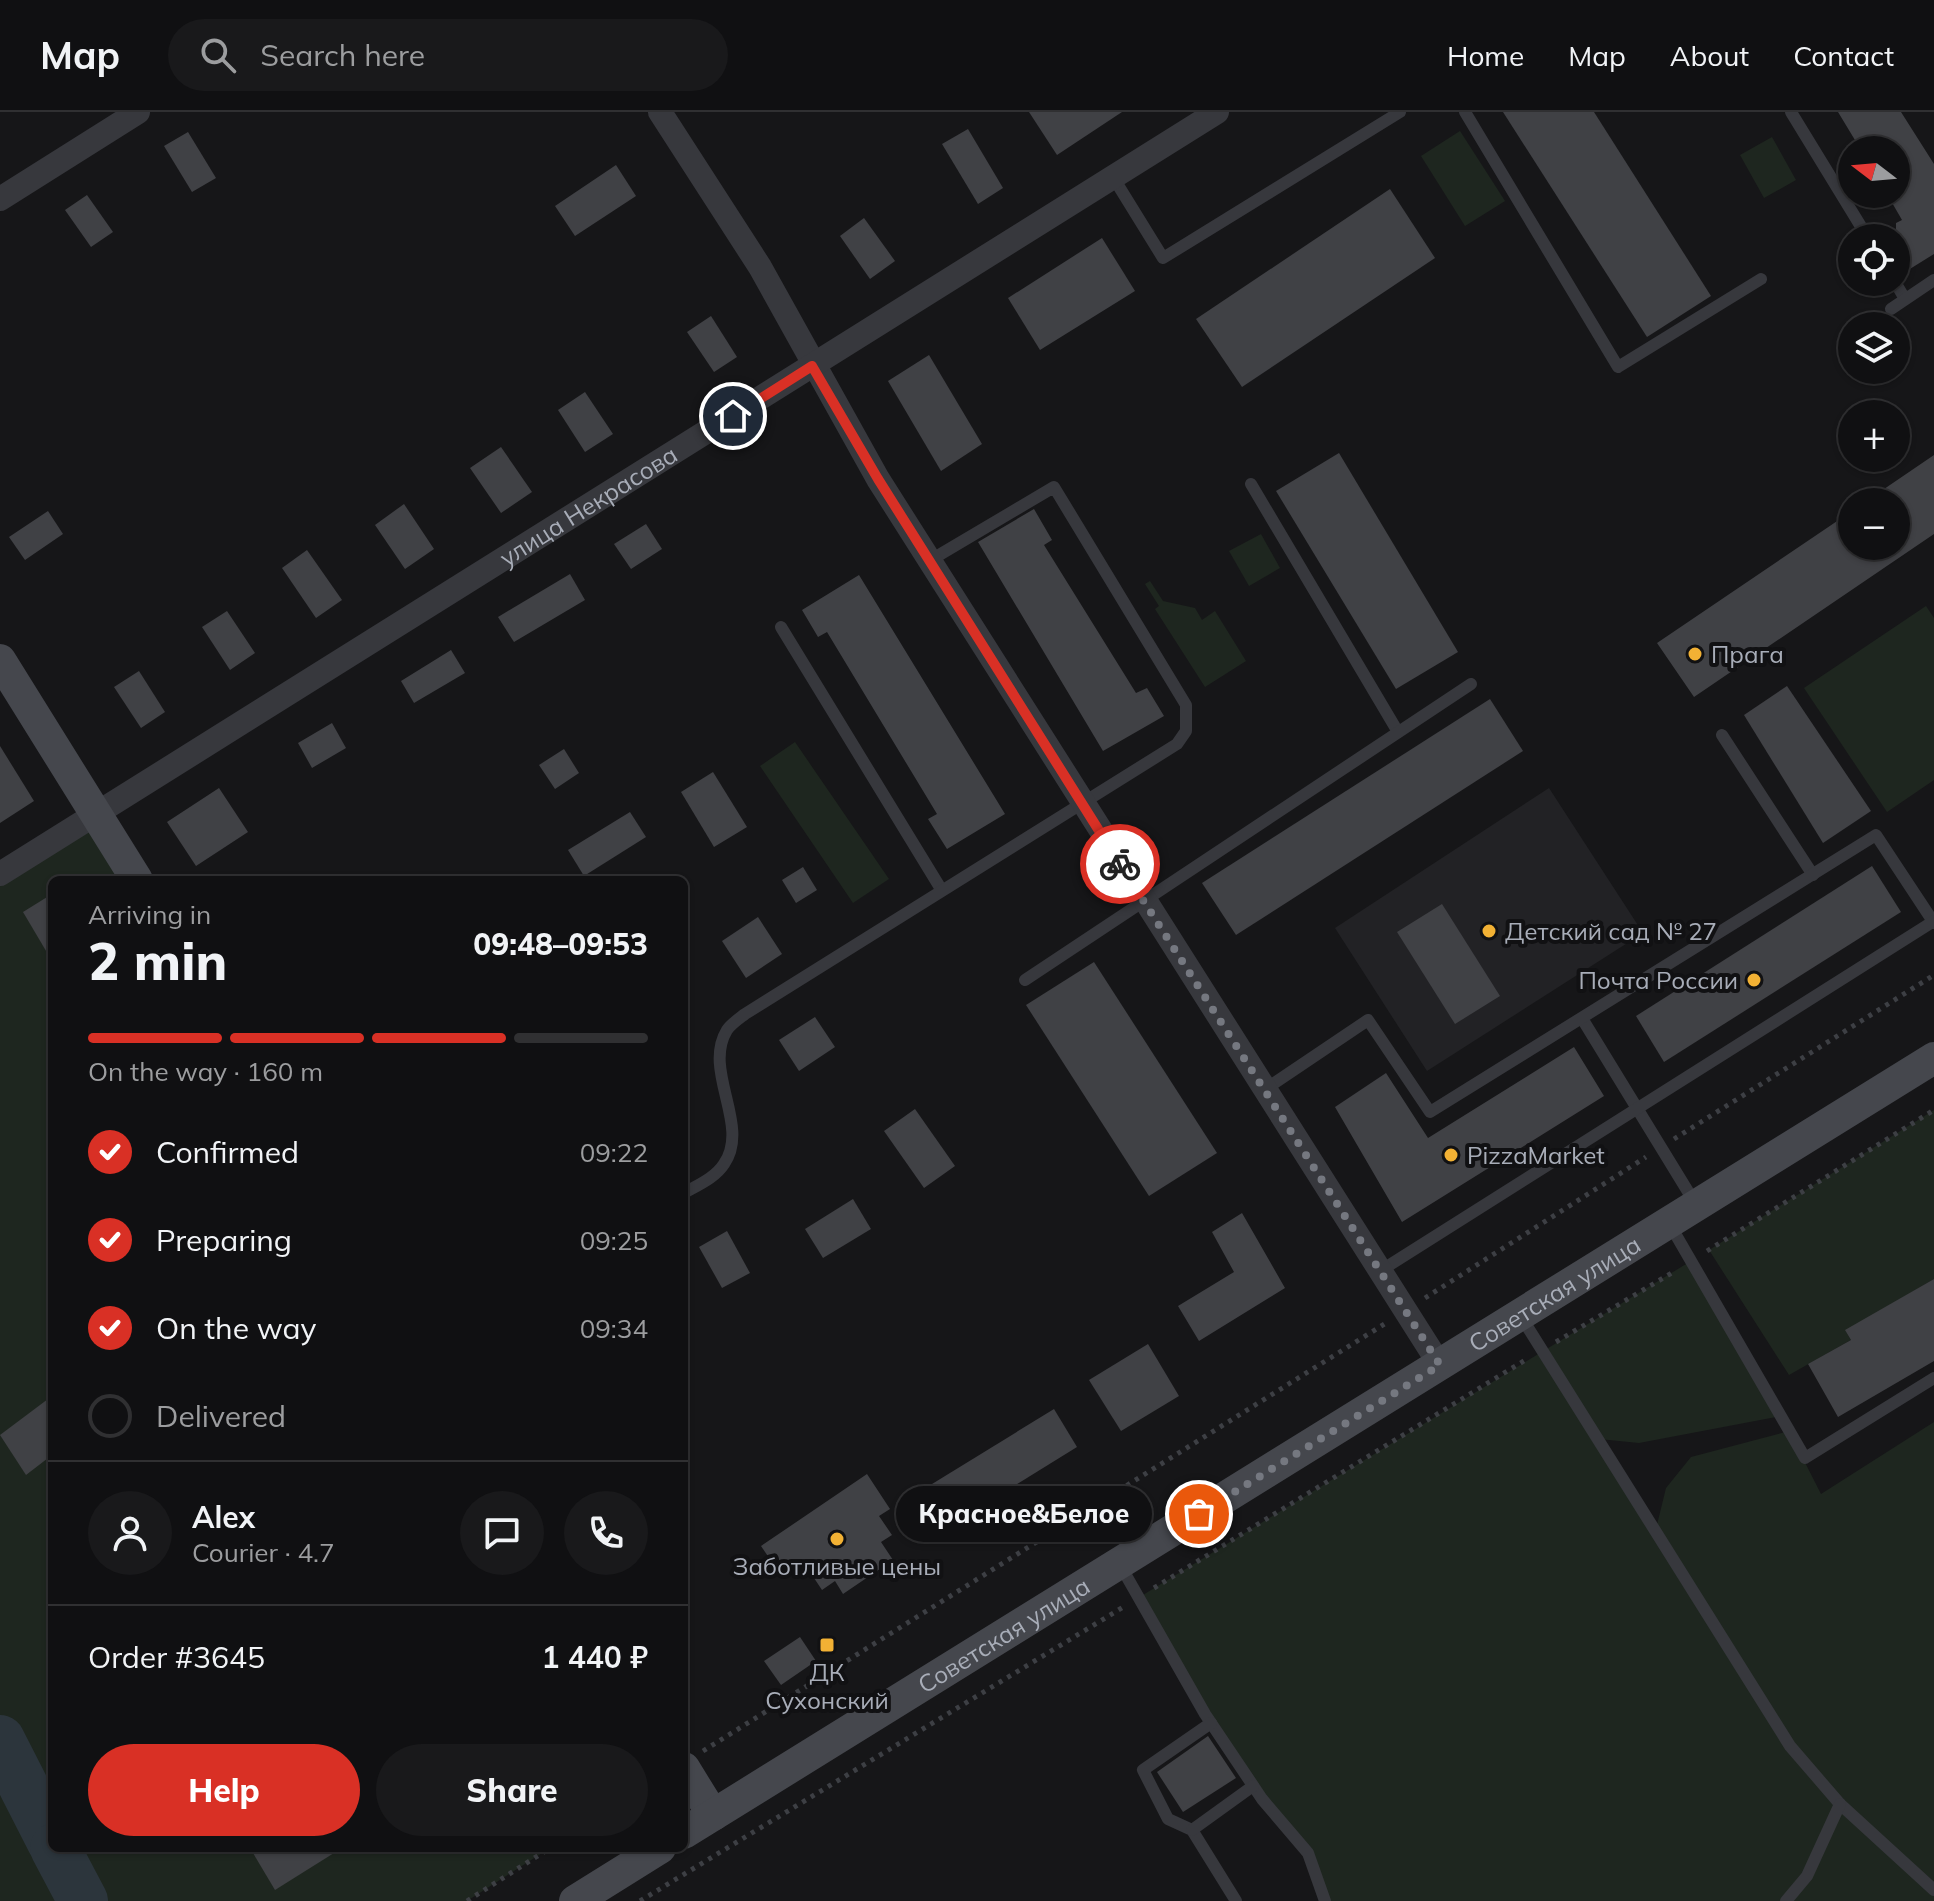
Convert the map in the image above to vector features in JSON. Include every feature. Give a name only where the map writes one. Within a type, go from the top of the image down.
[{"type":"main road","points":[[0,660],[134,876]]},
{"type":"main road","name":"Советская улица","points":[[688,1831],[1934,1058]]},
{"type":"main road","points":[[691,1761],[713,1815]]},
{"type":"main road","points":[[575,1901],[654,1852]]},
{"type":"street","points":[[0,199],[138,112]]},
{"type":"street","points":[[660,112],[760,267],[812,366],[929,561],[1440,1365]]},
{"type":"street","name":"улица Некрасова","points":[[0,874],[1217,112]]},
{"type":"lane","points":[[1113,177],[1163,258],[1400,112]]},
{"type":"lane","points":[[1465,112],[1618,367],[1761,279]]},
{"type":"lane","points":[[1791,112],[1859,224]]},
{"type":"lane","points":[[1891,309],[1934,280]]},
{"type":"lane","points":[[1251,484],[1398,732]]},
{"type":"lane","points":[[688,1191],[715,1175],[726,1163],[731,1148],[731,1122],[720,1050],[727,1029],[745,1014],[941,889],[1177,744],[1186,731],[1186,705],[1054,487],[929,561]]},
{"type":"lane","points":[[781,627],[941,889]]},
{"type":"lane","points":[[1025,980],[1471,684]]},
{"type":"lane","points":[[1722,735],[1813,875]]},
{"type":"lane","points":[[1264,1090],[1368,1020],[1430,1112],[1583,1020],[1876,835],[1934,922],[1380,1271]]},
{"type":"lane","points":[[1583,1020],[1697,1206]]},
{"type":"lane","points":[[1669,1223],[1805,1458],[1934,1378]]},
{"type":"lane","points":[[1520,1315],[1790,1746],[1840,1804],[1934,1890]]},
{"type":"lane","points":[[1119,1563],[1211,1723],[1253,1786],[1308,1853],[1325,1901]]},
{"type":"lane","points":[[1211,1723],[1143,1770],[1168,1819],[1192,1830],[1236,1901]]},
{"type":"lane","points":[[1192,1830],[1253,1786]]},
{"type":"lane","points":[[1786,1901],[1807,1876],[1840,1804]]},
{"type":"path","points":[[691,1761],[1934,975]]},
{"type":"path","points":[[640,1901],[1934,1110]]},
{"type":"path","points":[[467,1901],[544,1852]]},
{"type":"shaded area","points":[[1460,131],[1505,201],[1465,226],[1421,156]]},
{"type":"shaded area","points":[[1772,137],[1796,180],[1764,198],[1740,155]]},
{"type":"shaded area","points":[[1261,534],[1280,568],[1249,586],[1229,551]]},
{"type":"shaded area","points":[[1150,581],[1163,601],[1195,608],[1202,620],[1215,611],[1246,661],[1205,687],[1155,609],[1159,606],[1145,584]]},
{"type":"shaded area","points":[[1926,606],[1934,618],[1934,780],[1887,812],[1804,688]]},
{"type":"shaded area","points":[[795,742],[889,879],[853,903],[760,766]]},
{"type":"shaded area","name":"Детский сад № 27","points":[[1549,788],[1643,933],[1427,1071],[1335,928]]},
{"type":"shaded area","points":[[95,813],[134,876],[48,876],[48,1852],[544,1852],[467,1901],[0,1901],[0,874]]},
{"type":"shaded area","points":[[1934,1110],[1934,1279],[1846,1331],[1851,1340],[1789,1375],[1709,1250]]},
{"type":"shaded area","points":[[1691,1261],[1781,1416],[1639,1443],[1599,1439],[1656,1529],[1666,1488],[1691,1457],[1789,1431],[1821,1494],[1934,1422],[1934,1901],[1325,1901],[1308,1853],[1262,1799],[1138,1598]]},
{"type":"building","points":[[1029,112],[1122,112],[1057,155]]},
{"type":"building","points":[[1503,112],[1594,112],[1711,296],[1647,337]]},
{"type":"building","points":[[1838,112],[1901,112],[1934,164],[1934,254],[1910,269],[1910,224],[1896,224],[1902,220],[1895,208],[1910,208],[1910,136],[1853,136]]},
{"type":"building","points":[[968,129],[1003,188],[978,204],[942,144]]},
{"type":"building","points":[[188,132],[216,178],[192,192],[164,146]]},
{"type":"building","points":[[616,165],[636,196],[575,236],[555,206]]},
{"type":"building","points":[[1390,189],[1435,258],[1242,387],[1196,319]]},
{"type":"building","points":[[87,195],[113,232],[91,247],[65,210]]},
{"type":"building","points":[[864,218],[895,261],[870,279],[840,236]]},
{"type":"building","points":[[1102,238],[1135,291],[1040,350],[1008,298]]},
{"type":"building","points":[[711,316],[737,357],[714,372],[687,332]]},
{"type":"building","points":[[929,355],[982,444],[941,471],[888,381]]},
{"type":"building","points":[[585,392],[613,434],[585,452],[558,410]]},
{"type":"building","points":[[501,447],[532,492],[501,513],[470,468]]},
{"type":"building","points":[[1339,453],[1458,652],[1396,689],[1276,491]]},
{"type":"building","points":[[1934,455],[1934,534],[1910,550],[1910,488],[1886,488]]},
{"type":"building","points":[[404,504],[434,549],[405,569],[375,525]]},
{"type":"building","points":[[1034,509],[1052,540],[1044,545],[1136,693],[1147,688],[1164,716],[1103,751],[978,542]]},
{"type":"building","points":[[48,511],[63,534],[25,560],[9,537]]},
{"type":"building","points":[[1838,520],[1838,560],[1896,560],[1694,697],[1657,643]]},
{"type":"building","points":[[646,524],[662,549],[631,569],[614,544]]},
{"type":"building","points":[[307,550],[342,600],[316,618],[282,568]]},
{"type":"building","points":[[570,574],[585,600],[514,642],[498,617]]},
{"type":"building","points":[[859,575],[1005,814],[947,849],[928,819],[937,814],[827,632],[818,637],[802,610]]},
{"type":"building","points":[[227,611],[255,653],[230,670],[202,627]]},
{"type":"building","points":[[451,650],[465,673],[414,703],[401,681]]},
{"type":"building","points":[[139,671],[165,712],[141,728],[114,687]]},
{"type":"building","points":[[1787,686],[1871,811],[1823,843],[1744,715]]},
{"type":"building","points":[[1490,699],[1523,751],[1236,935],[1202,883]]},
{"type":"building","points":[[332,723],[346,748],[312,768],[298,743]]},
{"type":"building","points":[[0,746],[34,801],[0,823]]},
{"type":"building","points":[[564,749],[579,773],[555,789],[539,765]]},
{"type":"building","points":[[713,772],[747,827],[714,847],[681,792]]},
{"type":"building","points":[[219,788],[248,832],[196,866],[167,822]]},
{"type":"building","points":[[630,812],[646,837],[584,876],[568,850]]},
{"type":"building","points":[[1872,866],[1901,912],[1664,1062],[1636,1016]]},
{"type":"building","points":[[803,867],[817,890],[796,903],[782,880]]},
{"type":"building","points":[[48,896],[48,954],[23,912]]},
{"type":"building","points":[[1442,904],[1500,996],[1455,1024],[1397,932]]},
{"type":"building","points":[[758,917],[782,954],[746,978],[722,941]]},
{"type":"building","points":[[1094,962],[1217,1153],[1149,1196],[1026,1005]]},
{"type":"building","points":[[815,1017],[835,1047],[799,1071],[779,1040]]},
{"type":"building","points":[[1574,1047],[1604,1096],[1402,1222],[1335,1107],[1386,1073],[1428,1138]]},
{"type":"building","points":[[915,1109],[955,1166],[924,1188],[884,1131]]},
{"type":"building","points":[[853,1199],[871,1229],[823,1258],[805,1229]]},
{"type":"building","points":[[1242,1213],[1285,1288],[1199,1341],[1178,1306],[1234,1272],[1212,1232]]},
{"type":"building","points":[[727,1231],[750,1273],[722,1288],[699,1247]]},
{"type":"building","points":[[1934,1279],[1934,1361],[1838,1417],[1808,1364],[1851,1340],[1845,1330]]},
{"type":"building","points":[[1148,1344],[1179,1396],[1121,1431],[1089,1380]]},
{"type":"building","points":[[48,1399],[48,1458],[26,1475],[0,1435]]},
{"type":"building","points":[[1054,1409],[1077,1447],[943,1530],[919,1492]]},
{"type":"building","points":[[867,1474],[890,1509],[879,1516],[892,1535],[881,1542],[893,1560],[843,1594],[835,1581],[822,1590],[804,1563],[782,1577],[761,1546]]},
{"type":"building","points":[[800,1637],[816,1661],[781,1685],[764,1661]]},
{"type":"building","points":[[1208,1736],[1236,1778],[1183,1812],[1157,1772]]},
{"type":"building","points":[[252,1852],[336,1852],[275,1890]]},
{"type":"waterway","points":[[0,1740],[48,1834]]},
{"type":"waterway","points":[[57,1852],[83,1901]]},
{"type":"way so far","points":[[1120,864],[1440,1365],[1199,1514]]},
{"type":"place","name":"Прага","points":[[1695,654]]},
{"type":"place","name":"Детский сад № 27","points":[[1489,931]]},
{"type":"place","name":"Почта России","points":[[1754,980]]},
{"type":"place","name":"PizzaMarket","points":[[1451,1155]]},
{"type":"place","name":"Красное&Белое","points":[[1199,1514]]},
{"type":"place","name":"Заботливые цены","points":[[837,1539]]},
{"type":"place","name":"ДК Сухонский","points":[[827,1645]]},
{"type":"route","points":[[733,416],[812,366],[878,479],[1120,864]]}]
